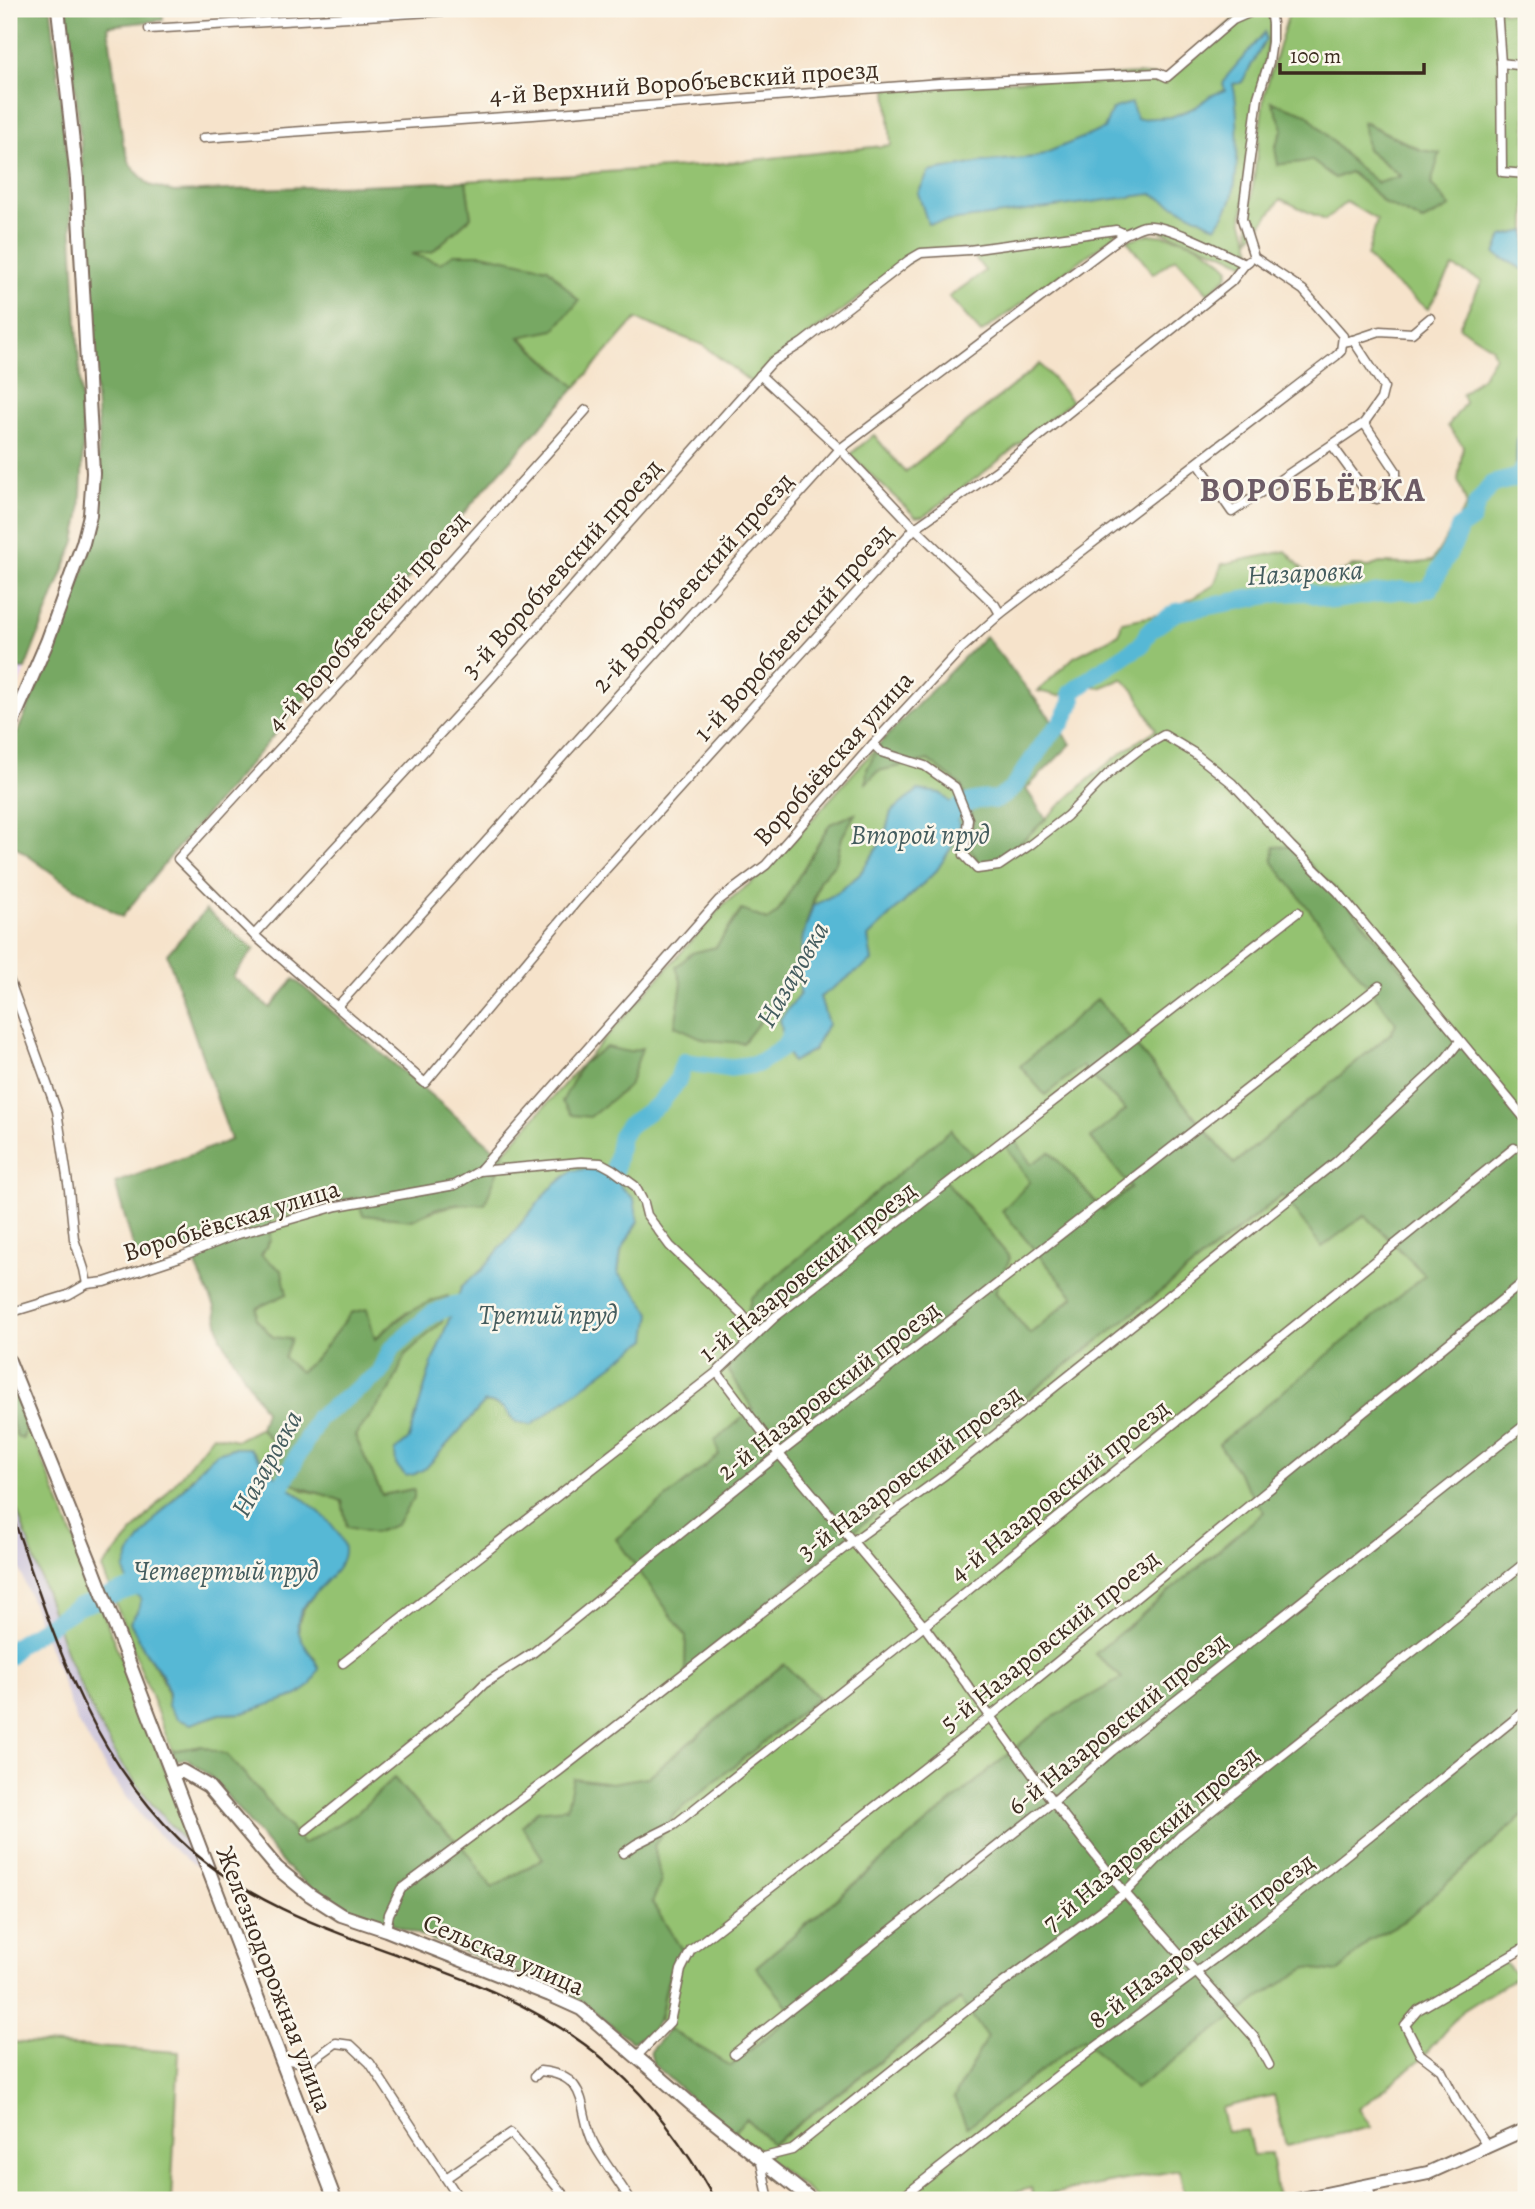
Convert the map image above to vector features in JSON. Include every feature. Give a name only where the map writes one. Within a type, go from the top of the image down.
[{"type":"street","points":[[9,730],[47,642],[83,543],[90,515],[93,473],[77,179],[58,9]]},
{"type":"street","points":[[149,29],[481,9]]},
{"type":"street","name":"4-й Верхний Воробъевский проезд","points":[[203,138],[533,116],[940,83],[1158,73],[1167,77],[1234,20],[1258,9]]},
{"type":"street","points":[[1198,463],[1232,512],[1364,423],[1381,399],[1384,387],[1303,290],[1254,257],[1246,238],[1242,219],[1258,97],[1272,42],[1269,9]]},
{"type":"street","points":[[1497,9],[1501,63],[1502,172],[1526,174]]},
{"type":"street","points":[[1501,63],[1526,66]]},
{"type":"street","points":[[1125,234],[1146,226],[1171,231],[1245,264]]},
{"type":"street","name":"3-й Воробъевский проезд","points":[[254,936],[488,682],[772,362],[802,343],[921,253],[969,250],[1116,230],[1125,234]]},
{"type":"street","name":"2-й Воробъевский проезд","points":[[337,1007],[839,449],[1125,234]]},
{"type":"street","name":"1-й Воробъевский проезд","points":[[337,1007],[425,1083],[577,901],[915,528],[996,471],[1231,282],[1254,257]]},
{"type":"street","points":[[1348,341],[1380,331],[1412,333],[1430,318]]},
{"type":"street","name":"Воробьёвская улица","points":[[9,1313],[68,1295],[87,1284],[105,1282],[235,1236],[337,1206],[454,1185],[479,1171],[719,900],[766,865],[960,650],[1000,614],[1336,356],[1348,341]]},
{"type":"street","points":[[760,376],[839,449],[915,528],[995,605],[1000,614]]},
{"type":"street","name":"4-й Воробъевский проезд","points":[[254,936],[178,859],[586,410]]},
{"type":"street","points":[[1332,445],[1370,497],[1377,499],[1396,479],[1396,471],[1364,423]]},
{"type":"street","points":[[873,744],[881,752],[925,766],[955,787],[968,819],[964,855],[977,869],[999,866],[1030,845],[1067,816],[1108,774],[1140,749],[1164,735],[1194,753],[1232,783],[1338,892],[1526,1120]]},
{"type":"street","name":"1-й Назаровский проезд","points":[[343,1663],[717,1372],[775,1318],[1298,912]]},
{"type":"street","points":[[254,936],[337,1007]]},
{"type":"street","points":[[9,979],[57,1111],[74,1239],[87,1284]]},
{"type":"street","name":"2-й Назаровский проезд","points":[[306,1830],[467,1701],[484,1684],[534,1652],[779,1454],[1379,986]]},
{"type":"street","name":"3-й Назаровский проезд","points":[[386,1930],[389,1914],[401,1889],[852,1542],[946,1474],[1337,1161],[1443,1062],[1460,1041]]},
{"type":"street","name":"4-й Назаровский проезд","points":[[623,1853],[674,1825],[1514,1148]]},
{"type":"street","points":[[479,1171],[580,1162],[601,1163],[612,1169],[635,1186],[647,1215],[670,1246],[741,1313],[758,1333]]},
{"type":"street","name":"5-й Назаровский проезд","points":[[637,2056],[670,2022],[681,1970],[691,1950],[991,1716],[1526,1280]]},
{"type":"street","name":"Железнодорожная улица","points":[[9,1361],[84,1545],[335,2200]]},
{"type":"street","points":[[717,1372],[779,1454],[924,1626],[1053,1802],[1125,1893],[1254,2037],[1269,2065]]},
{"type":"street","name":"6-й Назаровский проезд","points":[[734,2054],[1526,1424]]},
{"type":"street","name":"7-й Назаровский проезд","points":[[760,2158],[792,2150],[981,1999],[1125,1893],[1180,1836],[1526,1562]]},
{"type":"street","name":"8-й Назаровский проезд","points":[[899,2200],[1062,2072],[1264,1922],[1526,1710]]},
{"type":"street","name":"Сельская улица","points":[[172,1774],[182,1771],[208,1786],[277,1868],[310,1895],[341,1915],[386,1930],[581,2009],[690,2103],[813,2200]]},
{"type":"street","points":[[1488,2147],[1457,2102],[1441,2070],[1420,2054],[1405,2025],[1418,2010],[1526,1947]]},
{"type":"street","points":[[281,2058],[307,2064],[336,2043],[351,2045],[370,2063],[460,2200]]},
{"type":"street","points":[[535,2076],[540,2071],[558,2072],[571,2082],[582,2101],[593,2143],[630,2200]]},
{"type":"street","points":[[1297,2200],[1428,2173],[1526,2129]]},
{"type":"street","points":[[446,2178],[511,2133],[568,2200]]},
{"type":"street","points":[[760,2158],[769,2200]]},
{"type":"street","points":[[1368,2187],[1372,2200]]},
{"type":"shaded area","points":[[9,669],[25,669],[9,712]]},
{"type":"shaded area","points":[[9,1487],[68,1657],[91,1709],[118,1759],[152,1804],[197,1851],[206,1873],[174,1850],[143,1819],[108,1772],[77,1721],[9,1542]]},
{"type":"green space","points":[[9,9],[51,9],[69,178],[83,436],[80,516],[75,541],[25,669],[9,669]]},
{"type":"green space","points":[[67,9],[162,9],[163,20],[108,26],[123,143],[131,166],[149,185],[174,192],[466,181],[471,217],[432,252],[411,254],[440,263],[454,254],[482,254],[548,268],[579,301],[554,330],[519,337],[576,387],[482,492],[174,852],[122,917],[62,880],[9,842],[9,752],[75,598],[91,547],[96,516],[99,437],[84,176]]},
{"type":"green space","points":[[1258,9],[1270,9],[1272,24],[1258,97],[1242,219],[1254,257],[1245,264],[1225,254],[1146,226],[1125,234],[1117,230],[1114,236],[981,333],[949,297],[985,271],[969,250],[921,253],[772,362],[753,384],[703,345],[636,319],[576,387],[440,264],[409,253],[453,233],[471,217],[466,181],[698,166],[891,145],[887,88],[1137,74],[1167,77],[1233,20]]},
{"type":"green space","points":[[1290,9],[1501,9],[1502,12],[1526,14],[1526,231],[1502,236],[1495,254],[1526,271],[1526,430],[1517,440],[1516,477],[1526,480],[1526,1120],[1273,862],[1397,1023],[1391,1033],[1234,1164],[1098,1000],[1082,1066],[1126,1110],[1091,1138],[1131,1187],[1103,1210],[1050,1152],[1031,1182],[1002,1211],[1074,1296],[1030,1334],[995,1292],[1010,1258],[942,1176],[951,1130],[759,1325],[727,1368],[753,1409],[716,1441],[720,1455],[616,1539],[686,1636],[685,1671],[897,1495],[1283,1195],[1365,1215],[1426,1275],[1219,1444],[1264,1512],[1095,1654],[1122,1678],[1050,1719],[757,1966],[794,2014],[731,2066],[660,2021],[668,1978],[682,1950],[652,1903],[661,1881],[654,1846],[673,1815],[818,1698],[783,1664],[648,1777],[612,1783],[574,1778],[567,1809],[538,1811],[543,1858],[492,1888],[469,1854],[416,1804],[394,1778],[357,1813],[303,1844],[250,1780],[202,1746],[172,1751],[102,1568],[213,1435],[237,1440],[260,1428],[272,1441],[271,1462],[303,1490],[342,1501],[347,1527],[414,1489],[382,1495],[355,1436],[390,1390],[406,1354],[442,1322],[406,1312],[374,1339],[367,1310],[351,1313],[317,1357],[300,1373],[283,1358],[273,1337],[256,1319],[257,1308],[282,1271],[261,1256],[270,1240],[270,1219],[334,1201],[357,1198],[412,1220],[448,1207],[485,1203],[505,1151],[724,904],[768,869],[881,742],[867,769],[867,782],[878,771],[928,760],[961,785],[973,818],[971,850],[980,863],[998,863],[1094,775],[1156,730],[1135,691],[1122,679],[1100,688],[1075,684],[1059,696],[1038,691],[1074,657],[1119,634],[1122,622],[1162,614],[1189,600],[1214,585],[1222,564],[1286,551],[1309,576],[1333,576],[1353,566],[1432,561],[1467,505],[1458,480],[1463,446],[1448,426],[1465,403],[1462,394],[1482,377],[1495,356],[1491,347],[1459,327],[1482,281],[1453,267],[1428,309],[1388,279],[1367,256],[1377,220],[1346,202],[1325,220],[1281,199],[1250,239],[1249,219],[1264,95]],"holes":[[[1273,102],[1378,183],[1401,177],[1367,149],[1364,122],[1421,150],[1439,153],[1431,184],[1450,207],[1423,221],[1384,203],[1350,172],[1335,178],[1311,160],[1291,160],[1275,148],[1283,128]],[[891,812],[937,870],[868,937],[871,961],[820,997],[828,1024],[813,1051],[791,1061],[780,1020],[800,994],[799,969],[790,975],[768,1011],[743,1043],[675,1026],[682,984],[692,953],[716,947],[741,910],[767,920],[777,913],[830,824],[855,814],[842,837],[836,862],[819,881],[813,906],[837,893],[859,875],[884,838]],[[606,1047],[629,1052],[641,1048],[562,1102]],[[638,1221],[621,1251],[618,1274],[634,1290],[647,1339],[515,1422],[503,1408],[485,1402],[426,1468],[395,1451],[409,1439],[432,1363],[462,1286],[482,1270],[508,1242]],[[233,1448],[249,1448],[283,1483],[300,1496],[341,1563],[302,1612],[299,1635],[304,1647],[315,1658],[298,1695],[243,1713],[220,1714],[191,1724],[168,1706],[162,1678],[130,1622],[138,1610],[181,1491],[217,1453]]]},
{"type":"green space","points":[[1272,102],[1307,114],[1352,162],[1378,183],[1401,176],[1367,149],[1363,122],[1420,150],[1440,153],[1431,184],[1450,207],[1423,221],[1384,203],[1350,172],[1335,178],[1311,160],[1278,165],[1275,148],[1283,128]]},
{"type":"green space","points":[[1149,234],[1172,237],[1203,248],[1229,269],[1227,277],[1208,293],[1176,258],[1153,274],[1127,240]]},
{"type":"green space","points":[[1040,364],[1072,401],[987,470],[924,516],[916,517],[851,456],[874,435],[905,472]]},
{"type":"green space","points":[[985,636],[1071,744],[1026,789],[1046,819],[998,863],[980,863],[971,850],[973,818],[961,785],[928,760],[878,771],[866,783],[867,769],[881,742]]},
{"type":"green space","points":[[855,814],[842,837],[836,862],[819,881],[803,936],[799,969],[790,975],[768,1011],[743,1043],[706,1040],[675,1026],[682,984],[676,967],[692,953],[716,947],[742,910],[767,920],[777,913],[830,824]]},
{"type":"green space","points":[[1291,846],[1338,892],[1526,1120],[1526,1813],[1404,1921],[1369,1940],[1339,1972],[1306,1968],[1265,1994],[1135,2089],[1083,2039],[967,2127],[954,2098],[987,2037],[960,1999],[772,2144],[746,2118],[734,2132],[653,2064],[650,2051],[669,2029],[731,2066],[794,2014],[756,1967],[1050,1719],[1122,1678],[1095,1654],[1264,1512],[1219,1444],[1425,1275],[1365,1215],[1322,1247],[1282,1195],[897,1495],[685,1672],[686,1636],[616,1539],[719,1455],[715,1441],[753,1409],[727,1368],[759,1325],[748,1312],[751,1298],[950,1130],[974,1155],[942,1177],[1010,1258],[995,1292],[1030,1334],[1074,1297],[1002,1211],[1030,1182],[1005,1145],[1014,1138],[1031,1164],[1050,1152],[1103,1210],[1131,1188],[1091,1138],[1126,1110],[1082,1066],[1045,1095],[1020,1066],[1097,999],[1234,1164],[1391,1033],[1396,1023],[1273,862],[1274,847]]},
{"type":"green space","points":[[206,910],[254,949],[233,977],[270,1008],[294,979],[492,1147],[505,1151],[485,1204],[437,1208],[412,1220],[363,1215],[357,1198],[334,1201],[270,1219],[270,1240],[261,1255],[282,1271],[287,1294],[257,1308],[256,1319],[273,1337],[291,1339],[284,1358],[300,1372],[317,1357],[351,1313],[367,1309],[375,1339],[408,1313],[426,1303],[448,1296],[442,1322],[406,1354],[390,1390],[355,1436],[382,1495],[414,1489],[414,1498],[396,1525],[374,1533],[347,1527],[342,1501],[296,1485],[271,1462],[272,1441],[260,1428],[265,1411],[221,1338],[215,1307],[188,1248],[138,1263],[115,1183],[231,1140],[167,954]]},
{"type":"green space","points":[[606,1047],[629,1052],[642,1048],[629,1086],[590,1117],[572,1115],[562,1102],[582,1064]]},
{"type":"green space","points":[[9,1373],[28,1423],[22,1439],[17,1437],[9,1412]]},
{"type":"green space","points":[[9,1412],[17,1437],[23,1439],[28,1423],[197,1851],[152,1804],[118,1759],[91,1709],[68,1657],[9,1487]]},
{"type":"green space","points":[[784,1664],[818,1698],[673,1815],[654,1846],[661,1881],[652,1903],[682,1950],[669,1976],[657,2024],[644,2036],[632,2042],[583,2002],[551,1986],[345,1906],[313,1890],[283,1864],[213,1779],[187,1759],[174,1760],[172,1751],[202,1746],[227,1755],[303,1844],[357,1813],[394,1778],[416,1804],[469,1854],[492,1888],[543,1859],[522,1826],[537,1811],[567,1808],[573,1778],[612,1783],[648,1777]]},
{"type":"green space","points":[[1526,1813],[1526,1944],[1502,1959],[1518,1976],[1461,2012],[1421,2059],[1359,2109],[1371,2127],[1286,2146],[1274,2095],[1221,2108],[1226,2132],[1247,2130],[1253,2155],[1271,2154],[1278,2200],[1186,2200],[1179,2170],[1034,2197],[1031,2188],[988,2200],[819,2200],[734,2132],[745,2118],[773,2144],[961,1999],[987,2037],[954,2098],[1084,2038],[1265,1994],[1306,1968],[1339,1972],[1369,1940],[1404,1921]]},
{"type":"green space","points":[[9,2042],[179,2052],[171,2200],[9,2200]]},
{"type":"water","points":[[1265,32],[1266,39],[1242,82],[1233,84],[1237,127],[1236,178],[1230,203],[1216,227],[1152,194],[928,224],[918,193],[929,172],[982,162],[1036,157],[1104,129],[1112,109],[1131,103],[1137,119],[1171,117],[1196,107],[1210,96],[1225,90],[1223,84],[1227,76]]},
{"type":"water","points":[[1526,231],[1526,271],[1495,254],[1502,236]]},
{"type":"water","points":[[1526,430],[1526,480],[1516,478],[1517,440]]},
{"type":"water","name":"Второй пруд","points":[[918,790],[940,793],[957,808],[960,834],[937,870],[868,937],[872,961],[820,997],[828,1024],[813,1050],[792,1062],[785,1046],[780,1019],[800,994],[799,969],[803,936],[813,906],[837,893],[859,875],[884,838],[891,812]]},
{"type":"water","name":"Третий пруд","points":[[594,1168],[613,1179],[634,1199],[638,1221],[621,1251],[618,1274],[651,1313],[647,1339],[532,1425],[515,1422],[503,1408],[485,1402],[426,1468],[406,1476],[396,1465],[395,1451],[409,1439],[432,1363],[462,1286],[482,1270],[549,1190],[572,1171]]},
{"type":"water","name":"Четвертый пруд","points":[[233,1448],[249,1448],[283,1483],[326,1518],[339,1535],[344,1554],[334,1574],[301,1611],[298,1621],[299,1634],[319,1669],[310,1686],[298,1695],[243,1713],[220,1714],[191,1724],[177,1719],[168,1706],[168,1692],[163,1676],[145,1651],[130,1622],[141,1599],[131,1590],[124,1570],[130,1554],[155,1519],[201,1467],[217,1453]]},
{"type":"waterway","name":"Назаровка","points":[[946,817],[969,803],[996,800],[1013,788],[1046,740],[1062,722],[1073,701],[1071,693],[1141,645],[1149,631],[1176,612],[1281,593],[1306,592],[1333,600],[1401,590],[1416,592],[1430,588],[1459,528],[1472,519],[1477,504],[1492,484],[1516,478],[1526,467]]},
{"type":"waterway","name":"Назаровка","points":[[600,1198],[613,1179],[621,1136],[628,1126],[659,1104],[677,1082],[684,1062],[728,1068],[757,1064],[785,1046],[795,1025]]},
{"type":"waterway","name":"Назаровка","points":[[272,1503],[318,1418],[380,1373],[392,1348],[432,1314],[477,1300]]},
{"type":"waterway","name":"Назаровка","points":[[9,1656],[16,1646],[77,1607],[152,1581]]},
{"type":"railway","points":[[9,1505],[40,1597],[74,1684],[118,1765],[180,1840],[211,1867],[280,1908],[354,1939],[468,1981],[548,2020],[582,2042],[641,2095],[667,2126],[715,2200]]},
{"type":"district","name":"ВОРОБЬЁВКА","points":[[1313,489]]}]
